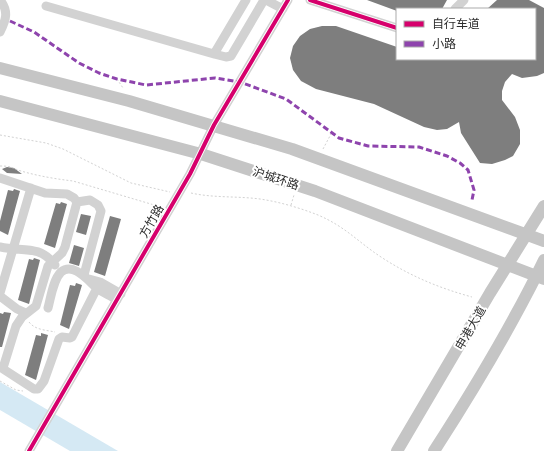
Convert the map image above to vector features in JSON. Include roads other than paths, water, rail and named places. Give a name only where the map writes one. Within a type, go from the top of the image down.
[{"type":"main road","points":[[0,68],[214,126],[348,169],[544,241]]},
{"type":"main road","name":"沪城环路","points":[[0,101],[201,154],[315,191],[540,278]]},
{"type":"main road","name":"申港大道","points":[[398,451],[507,265],[544,206]]},
{"type":"main road","points":[[434,451],[472,392],[520,309],[540,278],[544,260]]},
{"type":"street","points":[[214,54],[246,0]]},
{"type":"street","points":[[46,6],[226,57],[231,56],[265,0],[283,9]]},
{"type":"street","name":"方竹路","points":[[29,451],[201,154],[214,126],[288,0]]},
{"type":"street","points":[[310,0],[396,28]]},
{"type":"street","points":[[456,8],[464,0]]},
{"type":"street","points":[[0,32],[6,16],[3,2]]},
{"type":"street","points":[[0,178],[45,193],[67,194],[74,198],[77,202]]},
{"type":"street","points":[[0,293],[31,188]]},
{"type":"street","points":[[77,202],[90,200],[98,206],[101,211],[86,277]]},
{"type":"street","points":[[77,202],[65,248],[62,253],[48,266],[36,306],[26,313],[16,326],[1,368],[30,386],[38,389],[42,386],[59,339],[62,337],[72,337],[97,288]]},
{"type":"street","points":[[0,247],[13,250],[26,249],[40,252],[52,261],[61,272]]},
{"type":"street","points":[[48,308],[57,279],[61,272],[66,270],[74,271],[100,282],[119,297]]},
{"type":"street","points":[[86,277],[97,288],[119,297]]},
{"type":"street","points":[[0,296],[16,309],[26,313]]},
{"type":"water","points":[[0,382],[118,451],[70,451],[0,410]]}]
